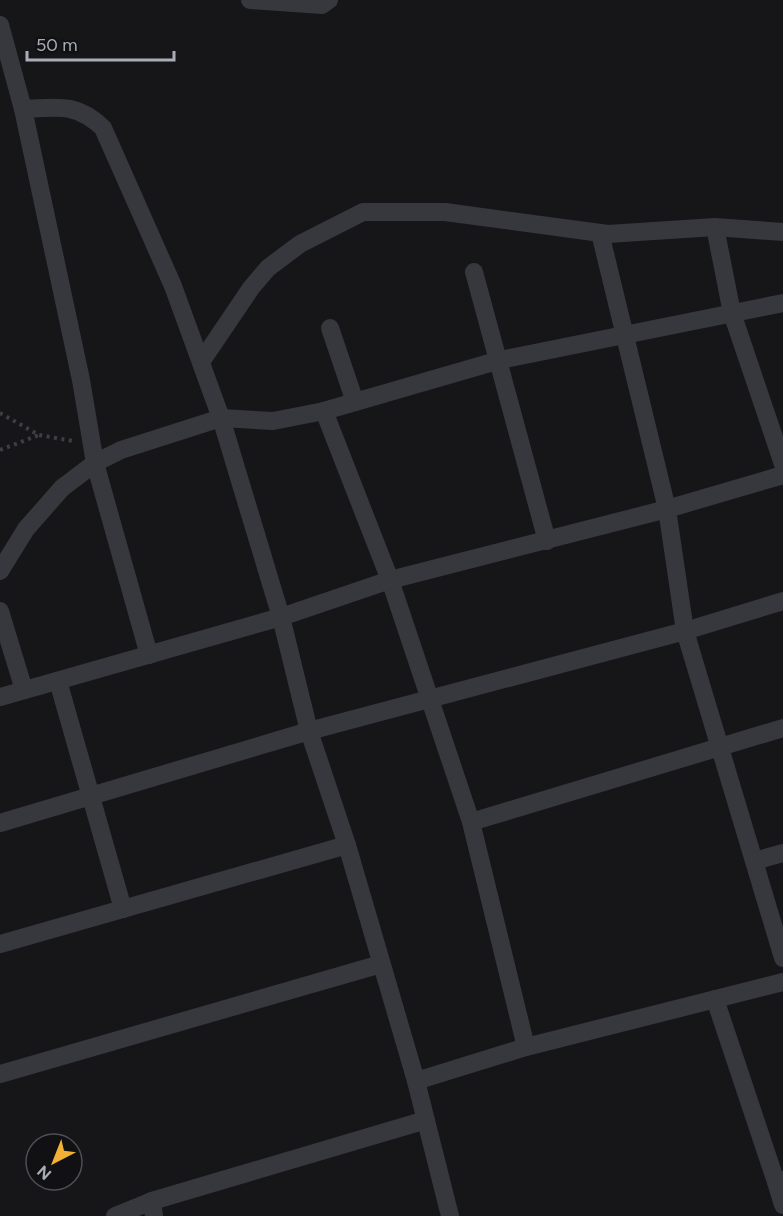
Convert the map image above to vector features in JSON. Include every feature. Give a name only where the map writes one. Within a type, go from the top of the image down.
[{"type":"street","points":[[250,0],[322,5],[329,0]]},
{"type":"street","points":[[0,25],[23,109],[81,381],[95,463],[149,655]]},
{"type":"street","points":[[23,109],[64,107],[88,113],[103,128],[173,286],[221,418],[281,617],[309,731],[347,844],[416,1081],[450,1216]]},
{"type":"street","points":[[201,362],[251,288],[268,268],[309,238],[363,213],[445,212],[600,233],[715,227],[783,232]]},
{"type":"street","points":[[715,227],[732,314],[783,464]]},
{"type":"street","points":[[600,233],[667,509],[685,631],[783,958]]},
{"type":"street","points":[[474,272],[500,360],[547,541]]},
{"type":"street","points":[[0,571],[33,521],[62,488],[95,463],[122,450],[221,418],[273,421],[324,411],[500,360],[783,303]]},
{"type":"street","points":[[330,328],[355,402]]},
{"type":"street","points":[[324,411],[390,580],[471,822],[526,1047]]},
{"type":"street","points":[[0,697],[281,617],[390,580],[667,509],[783,475]]},
{"type":"street","points":[[0,823],[309,731],[430,701],[685,631],[783,601]]},
{"type":"street","points":[[0,610],[24,690]]},
{"type":"street","points":[[58,681],[89,797],[123,909]]},
{"type":"street","points":[[471,822],[783,728]]},
{"type":"street","points":[[0,944],[347,844]]},
{"type":"street","points":[[754,861],[783,853]]},
{"type":"street","points":[[0,1074],[381,964]]},
{"type":"street","points":[[416,1081],[526,1047],[783,982]]},
{"type":"street","points":[[715,999],[780,1181],[783,1205]]},
{"type":"street","points":[[116,1216],[153,1209],[426,1120]]},
{"type":"path","points":[[0,413],[39,435],[92,444]]},
{"type":"path","points":[[0,450],[39,435]]}]
